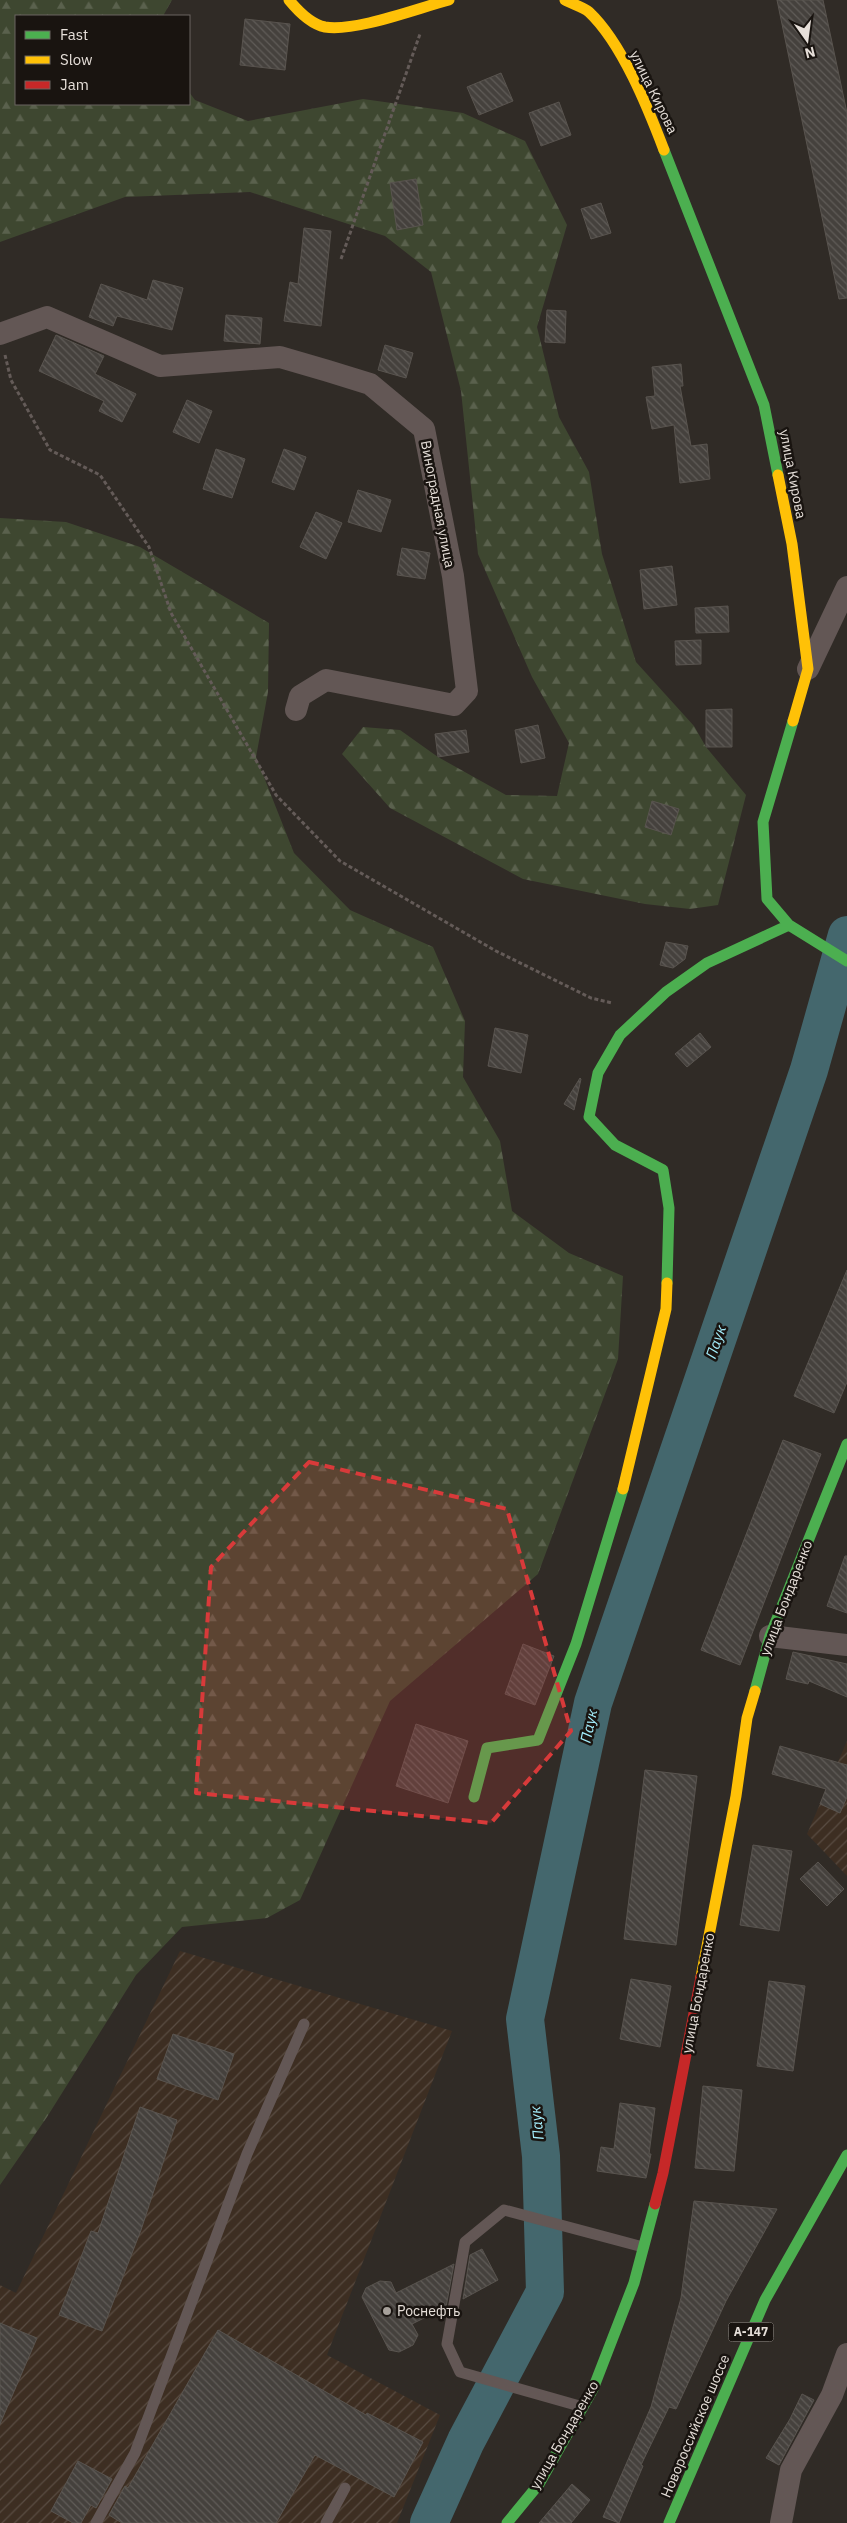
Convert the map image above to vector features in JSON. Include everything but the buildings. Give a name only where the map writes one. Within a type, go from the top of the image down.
[{"type":"main road","points":[[289,0],[302,16],[326,27],[355,24],[448,0]]},
{"type":"main road","name":"улица Кирова","points":[[565,0],[588,11],[615,45],[654,124],[764,405],[792,544],[808,669],[764,822],[767,899],[789,925],[847,961]]},
{"type":"main road","points":[[474,1797],[487,1748],[538,1740],[576,1644],[627,1474],[666,1309],[668,1208],[663,1170],[614,1145],[589,1117],[598,1073],[620,1035],[666,992],[707,963],[789,925]]},
{"type":"main road","name":"улица Бондаренко","points":[[507,2523],[539,2484],[593,2389],[634,2283],[663,2174],[736,1796],[747,1718],[770,1636],[847,1444]]},
{"type":"main road","name":"Новороссийское шоссе","points":[[669,2523],[765,2300],[847,2155]]},
{"type":"street","name":"Виноградная улица","points":[[2,344],[47,317],[160,366],[280,357],[370,384],[424,429],[453,576],[467,691],[454,705],[326,680],[300,696],[296,710]]},
{"type":"street","points":[[808,669],[847,587]]},
{"type":"street","points":[[770,1636],[847,1645]]},
{"type":"street","points":[[780,2523],[791,2470],[832,2395],[847,2354]]},
{"type":"lane","points":[[96,2523],[135,2453],[247,2154],[304,2024]]},
{"type":"lane","points":[[583,2406],[460,2372],[448,2344],[465,2242],[504,2210],[644,2248]]},
{"type":"lane","points":[[326,2523],[345,2488]]},
{"type":"path","points":[[341,259],[431,5]]},
{"type":"path","points":[[2,344],[11,380],[50,450],[100,476],[149,547],[171,613],[276,795],[340,861],[496,951],[591,998],[612,1003]]},
{"type":"highlighted area","points":[[309,1462],[507,1509],[571,1731],[491,1823],[196,1793],[211,1567]]},
{"type":"shaded area","points":[[847,1741],[847,1876],[807,1834]]},
{"type":"shaded area","points":[[180,1951],[452,2031],[327,2355],[440,2415],[397,2523],[0,2523],[0,2285],[16,2293]]},
{"type":"green space","points":[[0,0],[172,0],[164,15],[15,15],[15,105],[190,105],[190,93],[195,100],[248,121],[363,99],[463,113],[525,141],[567,225],[537,327],[559,417],[589,472],[602,554],[636,662],[694,726],[706,747],[746,795],[718,905],[690,909],[645,904],[523,879],[390,808],[342,754],[363,727],[400,730],[438,757],[506,795],[557,796],[569,743],[532,677],[478,554],[461,391],[431,272],[385,236],[250,192],[125,197],[0,242]]},
{"type":"green space","points":[[0,518],[66,522],[140,547],[269,623],[268,692],[256,757],[294,853],[350,910],[433,947],[465,1021],[463,1077],[500,1141],[512,1211],[569,1253],[623,1276],[618,1359],[538,1574],[390,1701],[300,1900],[267,1918],[182,1927],[136,1975],[47,2117],[0,2185]]},
{"type":"waterway","name":"Паук","points":[[429,2523],[466,2441],[545,2292],[541,2156],[525,2019],[593,1703],[809,1070],[847,935]]},
{"type":"traffic: fast","points":[[664,150],[764,405],[778,475]]},
{"type":"traffic: fast","points":[[793,721],[763,822],[767,899],[789,925],[847,961]]},
{"type":"traffic: fast","points":[[667,1283],[669,1208],[663,1170],[615,1145],[589,1117],[598,1073],[620,1035],[666,992],[707,963],[789,925]]},
{"type":"traffic: fast","points":[[755,1691],[770,1636],[847,1444]]},
{"type":"traffic: fast","points":[[474,1797],[487,1748],[538,1740],[576,1644],[623,1489]]},
{"type":"traffic: fast","points":[[669,2523],[765,2300],[847,2155]]},
{"type":"traffic: fast","points":[[507,2523],[539,2484],[593,2389],[634,2283],[655,2204]]},
{"type":"traffic: slow","points":[[289,0],[300,13],[314,23],[325,27],[338,28],[370,23],[449,0]]},
{"type":"traffic: slow","points":[[565,0],[589,12],[612,41],[633,77],[664,150]]},
{"type":"traffic: slow","points":[[778,475],[792,544],[808,669],[793,721]]},
{"type":"traffic: slow","points":[[623,1489],[666,1309],[667,1283]]},
{"type":"traffic: slow","points":[[701,1977],[736,1796],[747,1718],[755,1691]]},
{"type":"traffic: jam","points":[[655,2204],[663,2173],[701,1977]]},
{"type":"place","name":"Роснефть","points":[[387,2311]]}]
